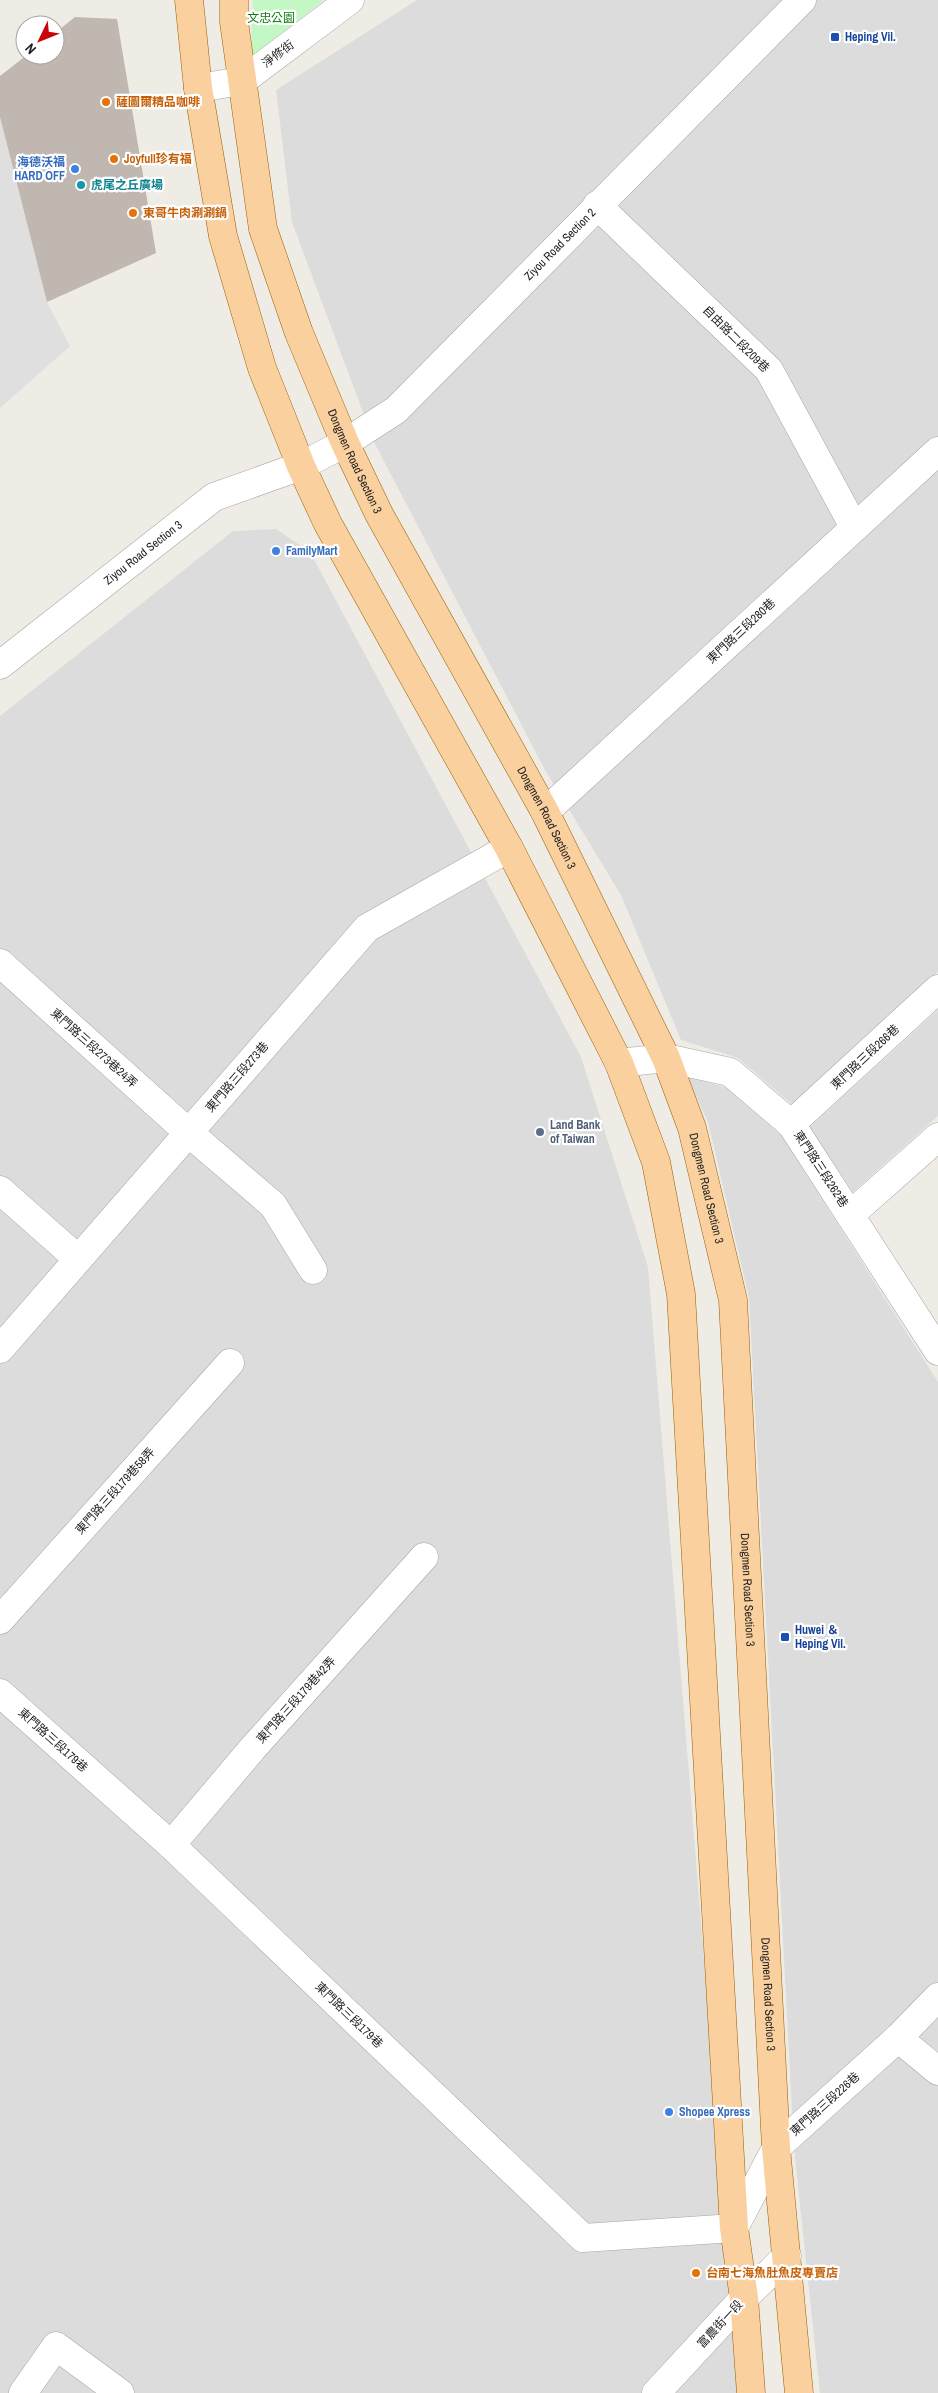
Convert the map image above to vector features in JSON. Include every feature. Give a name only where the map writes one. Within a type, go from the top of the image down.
[{"type":"main road","points":[[189,0],[198,88],[224,236],[262,368],[301,466],[328,524],[509,848],[619,1063],[656,1162],[681,1294],[734,2228],[744,2298],[751,2393]]},
{"type":"main road","name":"Dongmen Road Section 3","points":[[234,0],[234,22],[263,229],[299,333],[345,443],[379,514],[545,812],[666,1058],[692,1128],[733,1300],[776,2148],[799,2393]]},
{"type":"street","name":"淨修街","points":[[198,88],[242,81],[350,0]]},
{"type":"street","name":"Ziyou Road Section 2","points":[[301,466],[345,443],[396,410],[802,0]]},
{"type":"street","name":"自由路二段209巷","points":[[597,205],[769,370],[854,527]]},
{"type":"street","name":"東門路三段280巷","points":[[545,812],[938,450]]},
{"type":"street","name":"Ziyou Road Section 3","points":[[0,666],[214,496],[301,466]]},
{"type":"street","name":"東門路三段273巷","points":[[0,1349],[367,928],[509,848]]},
{"type":"street","name":"東門路三段273巷24弄","points":[[0,963],[189,1133],[273,1205],[313,1270]]},
{"type":"street","name":"東門路三段266巷","points":[[791,1124],[938,989]]},
{"type":"street","name":"東門路三段262巷","points":[[619,1063],[666,1058],[730,1072],[791,1124],[938,1352]]},
{"type":"street","points":[[850,1215],[938,1137]]},
{"type":"street","points":[[0,1190],[78,1259]]},
{"type":"street","name":"東門路三段179巷58弄","points":[[0,1620],[230,1363]]},
{"type":"street","name":"東門路三段179巷42弄","points":[[171,1845],[253,1748],[424,1558]]},
{"type":"street","name":"東門路三段179巷","points":[[0,1693],[171,1845],[583,2238],[734,2228]]},
{"type":"street","name":"東門路三段226巷","points":[[734,2228],[776,2148],[898,2038],[938,1997]]},
{"type":"street","points":[[898,2038],[938,2072]]},
{"type":"street","name":"富農街一段","points":[[656,2393],[744,2298],[787,2256]]},
{"type":"street","points":[[23,2393],[56,2346],[120,2393]]},
{"type":"shaded area","points":[[417,0],[938,0],[938,972],[793,1105],[738,1058],[681,1040],[621,895],[545,770],[374,442],[292,222],[276,90]]},
{"type":"shaded area","points":[[0,117],[47,302],[70,346],[0,408]]},
{"type":"shaded area","points":[[276,529],[310,552],[581,1057],[648,1267],[739,2393],[0,2393],[0,716],[233,531]]},
{"type":"shaded area","points":[[938,1010],[938,1116],[853,1192],[810,1127]]},
{"type":"shaded area","points":[[687,1077],[728,1088],[781,1135],[938,1382],[938,2393],[820,2393],[794,2148],[749,1298],[708,1122]]},
{"type":"green space","name":"文忠公園","points":[[253,0],[324,0],[251,57]]},
{"type":"building","name":"虎尾之丘廣場","points":[[75,17],[117,19],[156,253],[47,302],[0,117],[0,76],[15,64],[65,65],[65,25]]},
{"type":"place","name":"Heping Vil.","points":[[835,37]]},
{"type":"place","name":"薩圖爾精品咖啡","points":[[106,102]]},
{"type":"place","name":"Joyfull珍有福","points":[[114,159]]},
{"type":"place","name":"海德沃福 HARD OFF","points":[[75,169]]},
{"type":"place","name":"虎尾之丘廣場","points":[[81,185]]},
{"type":"place","name":"東哥牛肉涮涮鍋","points":[[133,213]]},
{"type":"place","name":"FamilyMart","points":[[276,551]]},
{"type":"place","name":"Land Bank of Taiwan","points":[[540,1132]]},
{"type":"place","name":"Huwei ＆ Heping Vil.","points":[[785,1637]]},
{"type":"place","name":"Shopee Xpress","points":[[669,2112]]},
{"type":"place","name":"台南七海魚肚魚皮專賣店","points":[[696,2273]]}]
